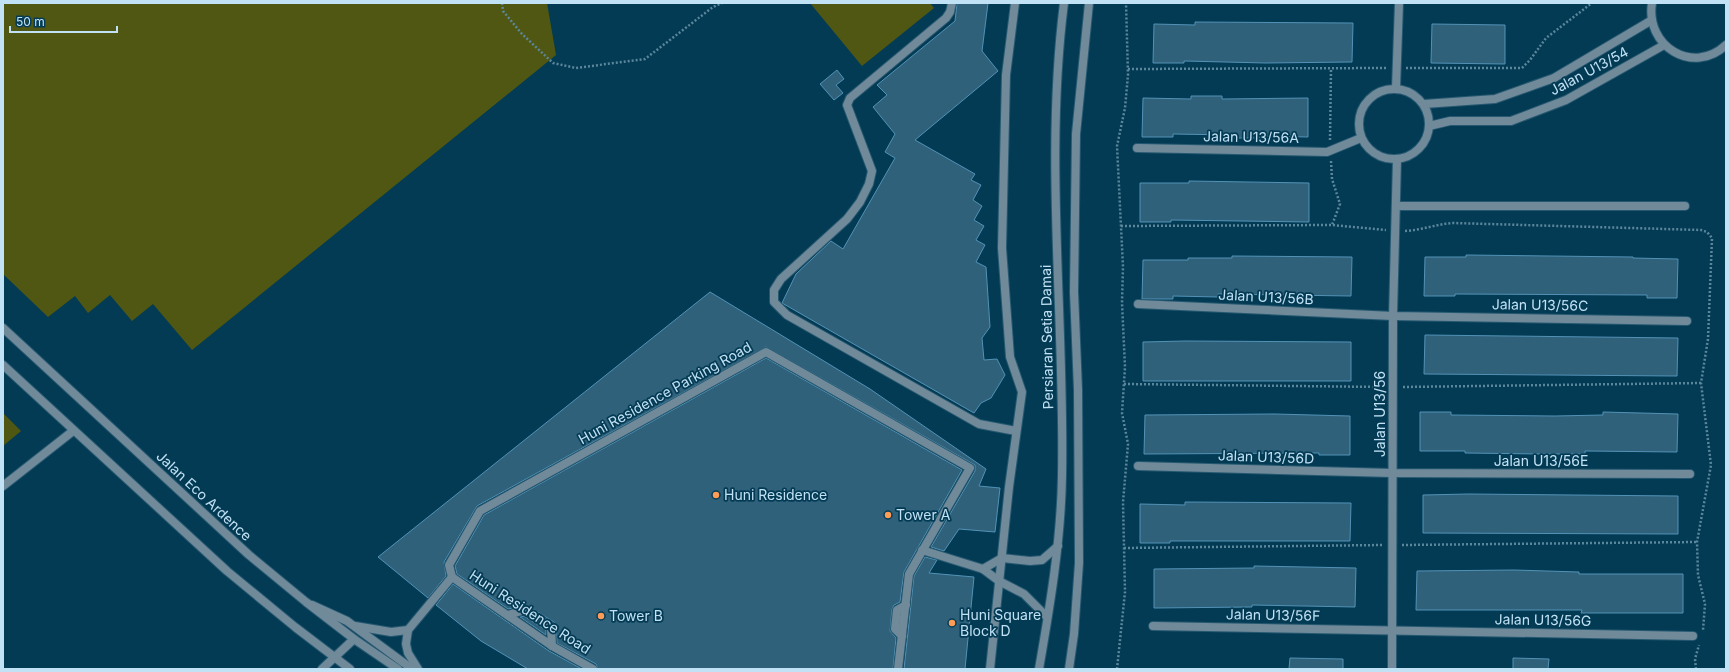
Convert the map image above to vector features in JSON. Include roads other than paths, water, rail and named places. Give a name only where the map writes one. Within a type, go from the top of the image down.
[{"type":"street","points":[[952,3],[950,12],[946,18],[850,98],[847,105],[872,171],[869,184],[860,202],[847,218],[781,279],[774,290],[774,302],[788,315],[980,424],[1016,431]]},
{"type":"street","points":[[990,669],[1016,431],[1022,392],[1010,357],[1002,248],[1006,75],[1015,3]]},
{"type":"street","name":"Persiaran Setia Damai","points":[[1039,669],[1058,546],[1062,469],[1056,140],[1061,32],[1064,3]]},
{"type":"street","name":"Persiaran Setia Damai","points":[[1069,669],[1074,634],[1078,563],[1078,390],[1074,292],[1076,134],[1089,3]]},
{"type":"street","points":[[1396,88],[1399,3]]},
{"type":"street","points":[[1652,3],[1652,20],[1656,33],[1664,45],[1680,54],[1698,58],[1710,55],[1726,45]]},
{"type":"street","name":"Jalan U13/54","points":[[1424,104],[1495,99],[1554,78],[1652,20]]},
{"type":"street","name":"Jalan U13/54","points":[[1430,126],[1450,121],[1512,121],[1566,100],[1664,45]]},
{"type":"street","points":[[1396,88],[1407,91],[1416,96],[1424,104],[1428,114],[1430,126],[1423,145],[1411,154],[1397,159],[1386,159],[1375,155],[1367,148],[1361,138],[1358,126],[1359,114],[1365,103],[1379,92],[1384,89],[1396,88]]},
{"type":"street","name":"Jalan U13/56A","points":[[1137,148],[1327,152],[1361,138]]},
{"type":"street","name":"Jalan U13/56","points":[[1392,669],[1393,316],[1397,159]]},
{"type":"street","points":[[1396,206],[1685,206]]},
{"type":"street","name":"Jalan U13/56B","points":[[1138,304],[1393,316]]},
{"type":"street","name":"Jalan U13/56C","points":[[1393,316],[1687,321]]},
{"type":"street","name":"Jalan Eco Ardence","points":[[3,328],[249,555],[354,639],[398,669]]},
{"type":"street","name":"Huni Residence Parking Road","points":[[452,577],[449,565],[480,511],[766,352],[970,468],[922,550]]},
{"type":"street","points":[[3,365],[227,571],[350,669]]},
{"type":"street","points":[[3,486],[73,430]]},
{"type":"street","name":"Jalan U13/56D","points":[[1138,466],[1392,473]]},
{"type":"street","name":"Jalan U13/56E","points":[[1392,473],[1690,474]]},
{"type":"street","points":[[983,569],[1002,558],[1030,561],[1042,560],[1058,546]]},
{"type":"street","points":[[898,669],[910,574],[922,550],[983,569],[999,581],[1024,594],[1047,617]]},
{"type":"street","points":[[418,669],[408,653],[406,644],[408,630],[452,577]]},
{"type":"street","name":"Huni Residence Road","points":[[452,577],[552,646],[593,669]]},
{"type":"street","points":[[306,602],[354,625],[412,669]]},
{"type":"street","points":[[508,615],[525,610],[551,627],[552,646]]},
{"type":"street","points":[[354,625],[391,632],[408,630]]},
{"type":"street","name":"Jalan U13/56F","points":[[1153,626],[1392,631]]},
{"type":"street","name":"Jalan U13/56G","points":[[1392,631],[1693,636]]},
{"type":"street","points":[[322,669],[354,639]]},
{"type":"place","name":"Huni Residence","points":[[716,495]]},
{"type":"place","name":"Tower A","points":[[888,515]]},
{"type":"place","name":"Tower B","points":[[601,616]]},
{"type":"place","name":"Huni Square Block D","points":[[952,623]]}]
